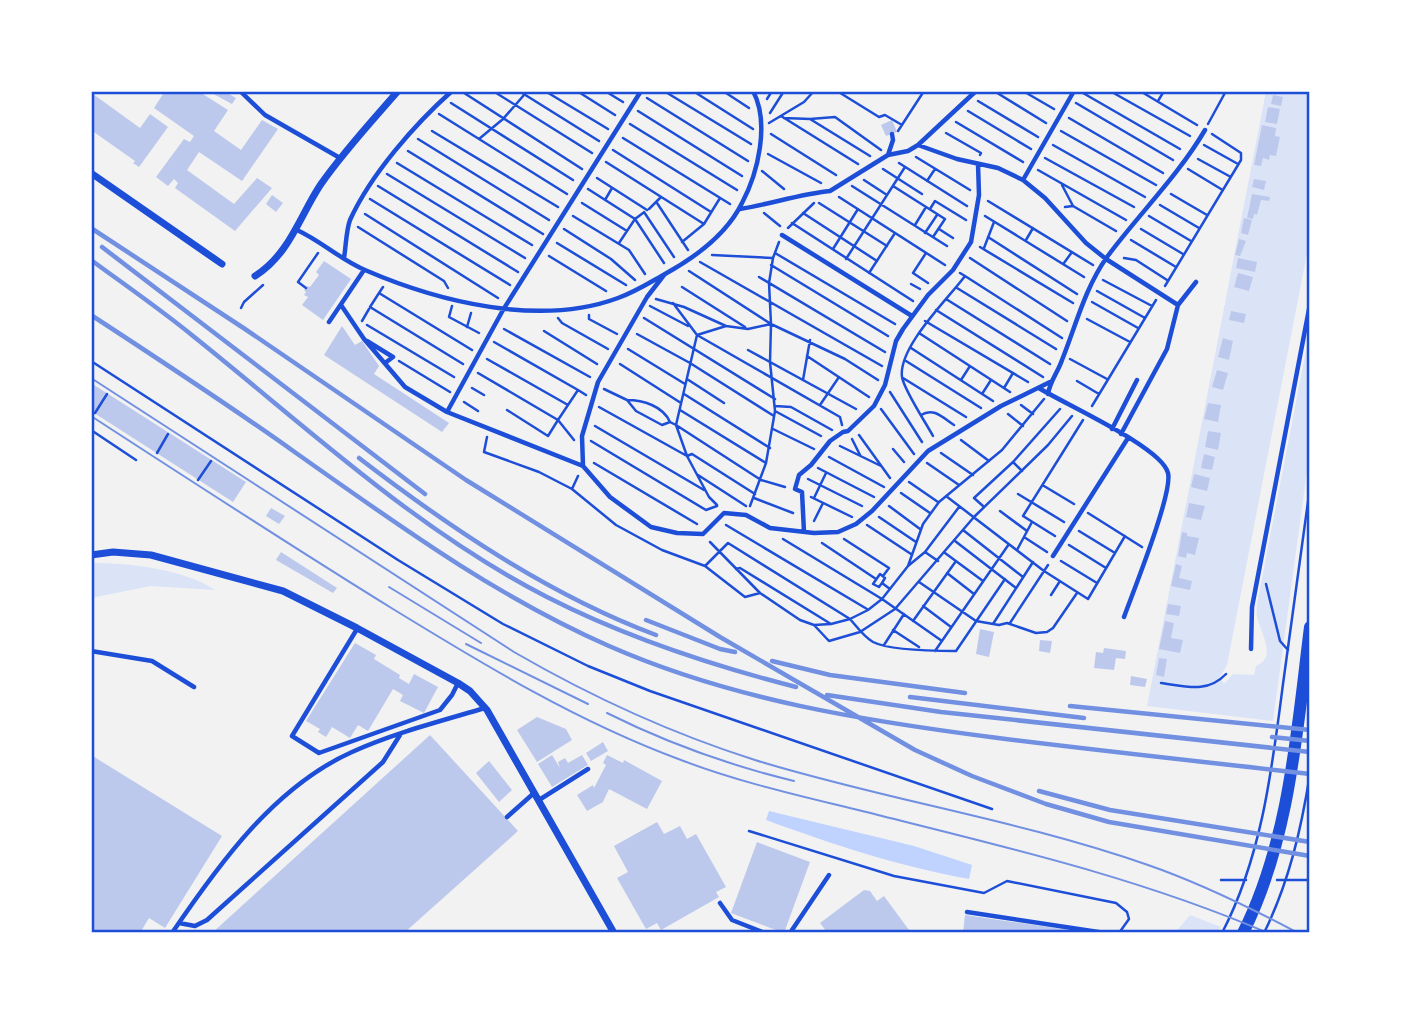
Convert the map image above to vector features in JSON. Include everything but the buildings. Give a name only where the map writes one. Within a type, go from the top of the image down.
[{"type":"main road","points":[[1243,933],[1260,895],[1277,839],[1294,747],[1310,627]]},
{"type":"street","points":[[254,276],[272,261],[297,230],[321,184],[398,91]]},
{"type":"street","points":[[91,173],[222,264]]},
{"type":"street","points":[[91,555],[113,552],[151,555],[283,591],[357,628],[470,691],[485,708],[612,930],[603,933]]},
{"type":"lane","points":[[240,91],[265,114],[341,158]]},
{"type":"lane","points":[[344,258],[349,222],[373,183],[409,133],[453,91]]},
{"type":"lane","points":[[297,230],[364,270],[474,304],[503,310],[553,310],[618,298],[642,288],[698,254],[739,209],[757,166],[760,150],[761,128],[753,91]]},
{"type":"lane","points":[[739,209],[831,190],[888,155],[908,151],[918,145],[976,91]]},
{"type":"lane","points":[[1023,180],[1074,91]]},
{"type":"lane","points":[[447,412],[503,310],[640,92]]},
{"type":"lane","points":[[1048,394],[1050,382],[1064,355],[1077,314],[1100,269],[1172,178],[1205,130]]},
{"type":"lane","points":[[888,155],[892,137]]},
{"type":"lane","points":[[918,145],[957,159],[998,168],[1023,180],[1055,209],[1086,243],[1178,305]]},
{"type":"lane","points":[[804,532],[802,492],[795,489],[799,475],[822,453],[830,441],[848,431],[874,406],[885,385],[891,356],[903,329],[935,287],[953,270],[971,242],[979,195],[978,164]]},
{"type":"lane","points":[[782,235],[912,316]]},
{"type":"lane","points":[[329,322],[364,270]]},
{"type":"lane","points":[[583,466],[582,436],[597,384],[637,314],[667,273]]},
{"type":"lane","points":[[1121,434],[1167,349],[1178,305],[1196,282]]},
{"type":"lane","points":[[1251,649],[1252,607],[1310,304]]},
{"type":"lane","points":[[341,305],[364,339],[405,387],[447,412],[583,466],[610,497],[651,527],[677,533],[704,532],[724,513],[746,515],[769,528],[834,532],[872,511],[928,451],[1017,397],[1050,382]]},
{"type":"lane","points":[[364,339],[393,357],[384,363]]},
{"type":"lane","points":[[1112,429],[1137,380]]},
{"type":"lane","points":[[1039,388],[1143,445],[1162,461],[1168,473],[1167,489],[1124,617]]},
{"type":"lane","points":[[1053,556],[1128,438]]},
{"type":"lane","points":[[746,515],[749,508]]},
{"type":"lane","points":[[357,628],[292,736],[319,752],[440,710],[458,683]]},
{"type":"lane","points":[[91,651],[152,662],[194,687]]},
{"type":"lane","points":[[172,933],[208,880],[260,820],[289,794],[333,762],[351,752],[485,708]]},
{"type":"lane","points":[[179,922],[195,926],[207,920],[383,762],[401,735]]},
{"type":"lane","points":[[507,817],[537,796],[589,769]]},
{"type":"lane","points":[[790,933],[829,875]]},
{"type":"lane","points":[[720,903],[732,920],[765,933]]},
{"type":"lane","points":[[967,912],[1105,933]]},
{"type":"path","points":[[461,91],[646,211],[680,265],[771,324],[845,359],[885,385],[928,451]]},
{"type":"path","points":[[545,91],[739,209]]},
{"type":"path","points":[[577,91],[746,196]]},
{"type":"path","points":[[605,91],[751,182]]},
{"type":"path","points":[[664,91],[831,190],[1068,342]]},
{"type":"path","points":[[693,91],[756,131],[804,102],[814,91]]},
{"type":"path","points":[[723,91],[758,113]]},
{"type":"path","points":[[761,128],[784,91]]},
{"type":"path","points":[[837,91],[878,117],[885,115],[902,125]]},
{"type":"path","points":[[892,137],[925,91]]},
{"type":"path","points":[[994,91],[1207,215]]},
{"type":"path","points":[[1023,91],[1172,178]]},
{"type":"path","points":[[1080,91],[1230,177]]},
{"type":"path","points":[[1110,91],[1238,164]]},
{"type":"path","points":[[1023,516],[1238,164],[1241,153],[1237,148],[1140,91]]},
{"type":"path","points":[[1157,102],[1163,91]]},
{"type":"path","points":[[1205,130],[1226,91]]},
{"type":"path","points":[[640,92],[757,166],[795,199]]},
{"type":"path","points":[[479,139],[503,119],[524,94]]},
{"type":"path","points":[[444,98],[635,219],[667,273]]},
{"type":"path","points":[[975,99],[1199,228]]},
{"type":"path","points":[[1069,100],[1222,190]]},
{"type":"path","points":[[965,109],[1191,241]]},
{"type":"path","points":[[432,110],[627,231]]},
{"type":"path","points":[[782,117],[810,120],[835,117],[905,167],[1145,318]]},
{"type":"path","points":[[782,117],[866,169]]},
{"type":"path","points":[[810,120],[922,194]]},
{"type":"path","points":[[954,121],[1183,254]]},
{"type":"path","points":[[761,128],[947,246]]},
{"type":"path","points":[[432,131],[629,250],[651,283]]},
{"type":"path","points":[[409,133],[611,259],[642,288]]},
{"type":"path","points":[[944,133],[981,153],[978,164]]},
{"type":"path","points":[[400,145],[625,283]]},
{"type":"path","points":[[908,151],[1100,269]]},
{"type":"path","points":[[390,158],[618,298]]},
{"type":"path","points":[[839,271],[905,167]]},
{"type":"path","points":[[927,181],[935,168]]},
{"type":"path","points":[[382,170],[533,262]]},
{"type":"path","points":[[855,175],[887,195]]},
{"type":"path","points":[[373,183],[524,276]]},
{"type":"path","points":[[1062,185],[1073,206],[1176,267]]},
{"type":"path","points":[[893,186],[945,219],[933,237]]},
{"type":"path","points":[[605,200],[612,188]]},
{"type":"path","points":[[698,475],[749,508],[766,463],[775,409],[770,362],[771,265],[782,235],[831,190]]},
{"type":"path","points":[[365,196],[516,289]]},
{"type":"path","points":[[618,244],[635,219],[661,197]]},
{"type":"path","points":[[682,242],[704,224],[720,198]]},
{"type":"path","points":[[816,201],[887,246]]},
{"type":"path","points":[[930,209],[935,201],[975,226]]},
{"type":"path","points":[[657,203],[692,258],[887,369]]},
{"type":"path","points":[[756,206],[779,225],[782,235]]},
{"type":"path","points":[[1055,209],[1073,206]]},
{"type":"path","points":[[914,225],[926,207]]},
{"type":"path","points":[[357,209],[507,304]]},
{"type":"path","points":[[833,249],[858,209]]},
{"type":"path","points":[[803,213],[877,261]]},
{"type":"path","points":[[925,233],[937,214]]},
{"type":"path","points":[[349,222],[444,281],[454,299],[449,317],[687,456],[692,454],[755,494]]},
{"type":"path","points":[[984,249],[994,222]]},
{"type":"path","points":[[792,223],[920,305]]},
{"type":"path","points":[[1026,241],[1033,228]]},
{"type":"path","points":[[939,229],[953,238]]},
{"type":"path","points":[[861,285],[895,233]]},
{"type":"path","points":[[988,237],[1085,299],[1139,328]]},
{"type":"path","points":[[971,242],[1081,308]]},
{"type":"path","points":[[306,288],[298,282],[324,246]]},
{"type":"path","points":[[1112,251],[1124,258],[1136,260],[1168,281]]},
{"type":"path","points":[[1063,264],[1072,252]]},
{"type":"path","points":[[775,253],[903,329]]},
{"type":"path","points":[[926,253],[913,273],[935,287]]},
{"type":"path","points":[[698,254],[773,258]]},
{"type":"path","points":[[964,254],[1074,325]]},
{"type":"path","points":[[771,265],[896,341]]},
{"type":"path","points":[[965,276],[919,333],[906,361],[902,378],[936,446],[973,475]]},
{"type":"path","points":[[1097,276],[1152,306]]},
{"type":"path","points":[[759,277],[891,356]]},
{"type":"path","points":[[388,278],[362,322],[484,395]]},
{"type":"path","points":[[241,308],[263,285]]},
{"type":"path","points":[[682,287],[748,328]]},
{"type":"path","points":[[956,288],[1108,380]]},
{"type":"path","points":[[379,293],[568,405]]},
{"type":"path","points":[[946,299],[1058,369]]},
{"type":"path","points":[[646,300],[673,303],[726,327]]},
{"type":"path","points":[[646,300],[688,326]]},
{"type":"path","points":[[673,303],[697,335],[840,417]]},
{"type":"path","points":[[467,327],[474,304]]},
{"type":"path","points":[[587,305],[589,319],[623,338]]},
{"type":"path","points":[[370,307],[558,420],[581,447]]},
{"type":"path","points":[[553,310],[562,323],[681,403]]},
{"type":"path","points":[[936,310],[1050,382]]},
{"type":"path","points":[[637,314],[775,399]]},
{"type":"path","points":[[1077,314],[1130,342]]},
{"type":"path","points":[[926,322],[1039,388]]},
{"type":"path","points":[[495,324],[626,400],[636,411],[662,425],[670,422]]},
{"type":"path","points":[[697,335],[726,327],[748,328],[771,324]]},
{"type":"path","points":[[628,330],[690,363],[774,416]]},
{"type":"path","points":[[544,331],[606,369]]},
{"type":"path","points":[[919,333],[1017,397]]},
{"type":"path","points":[[697,335],[676,425],[687,456],[706,491],[724,513]]},
{"type":"path","points":[[803,380],[810,341]]},
{"type":"path","points":[[619,344],[685,384]]},
{"type":"path","points":[[911,348],[982,394],[1023,426]]},
{"type":"path","points":[[748,350],[865,414]]},
{"type":"path","points":[[393,357],[478,411]]},
{"type":"path","points":[[91,361],[398,560],[503,624],[588,666],[650,691],[992,809]]},
{"type":"path","points":[[906,361],[989,413]]},
{"type":"path","points":[[961,380],[970,366]]},
{"type":"path","points":[[1004,388],[1013,373]]},
{"type":"path","points":[[820,405],[839,377]]},
{"type":"path","points":[[902,378],[974,423]]},
{"type":"path","points":[[687,379],[724,403]]},
{"type":"path","points":[[982,394],[991,380]]},
{"type":"path","points":[[1077,380],[1099,394]]},
{"type":"path","points":[[507,410],[548,436],[578,390]]},
{"type":"path","points":[[95,413],[107,394]]},
{"type":"path","points":[[683,394],[769,448]]},
{"type":"path","points":[[908,566],[921,529],[930,513],[939,502],[989,461],[1023,426],[1048,394]]},
{"type":"path","points":[[626,400],[642,400],[666,414],[670,422],[761,480],[795,489]]},
{"type":"path","points":[[984,506],[974,498],[1013,462],[1064,403]]},
{"type":"path","points":[[775,409],[791,407],[840,434]]},
{"type":"path","points":[[775,409],[830,441],[881,466]]},
{"type":"path","points":[[680,410],[766,463]]},
{"type":"path","points":[[814,625],[828,641],[860,632],[895,609],[984,506],[1048,445],[1076,410]]},
{"type":"path","points":[[921,415],[933,411],[962,430]]},
{"type":"path","points":[[586,420],[706,491]]},
{"type":"path","points":[[852,426],[894,488]]},
{"type":"path","points":[[772,429],[894,488],[930,513]]},
{"type":"path","points":[[91,430],[136,460]]},
{"type":"path","points":[[488,430],[484,452],[539,472],[572,489],[616,525],[662,550],[705,566],[746,597],[760,593]]},
{"type":"path","points":[[848,431],[860,455]]},
{"type":"path","points":[[157,453],[161,442],[169,434]]},
{"type":"path","points":[[582,436],[706,510],[717,506]]},
{"type":"path","points":[[955,436],[989,461]]},
{"type":"path","points":[[893,449],[910,471]]},
{"type":"path","points":[[582,456],[704,532],[735,569],[760,593],[800,620],[814,625],[850,619],[868,610],[882,598],[908,566],[925,552],[959,506]]},
{"type":"path","points":[[921,459],[959,485]]},
{"type":"path","points":[[198,480],[211,461]]},
{"type":"path","points":[[1013,462],[1022,471]]},
{"type":"path","points":[[811,465],[882,501],[921,529]]},
{"type":"path","points":[[572,489],[583,466]]},
{"type":"path","points":[[814,498],[827,473]]},
{"type":"path","points":[[799,475],[872,511]]},
{"type":"path","points":[[904,478],[939,502]]},
{"type":"path","points":[[1043,485],[1148,550]]},
{"type":"path","points":[[1222,933],[1239,896],[1261,823],[1271,777],[1310,487]]},
{"type":"path","points":[[802,492],[860,520]]},
{"type":"path","points":[[946,496],[1088,600],[1125,536]]},
{"type":"path","points":[[814,521],[823,503]]},
{"type":"path","points":[[1000,511],[1027,531]]},
{"type":"path","points":[[717,519],[868,610]]},
{"type":"path","points":[[883,519],[916,542]]},
{"type":"path","points":[[1017,550],[1032,522]]},
{"type":"path","points":[[769,528],[786,542],[882,598],[942,641]]},
{"type":"path","points":[[872,528],[911,554]]},
{"type":"path","points":[[963,530],[1023,577]]},
{"type":"path","points":[[804,532],[876,579]]},
{"type":"path","points":[[834,532],[889,568],[879,587],[873,584],[880,574],[883,576]]},
{"type":"path","points":[[955,541],[1016,588]]},
{"type":"path","points":[[705,566],[728,543],[850,619],[860,632],[874,642],[935,651],[956,651],[1005,579]]},
{"type":"path","points":[[935,651],[1009,544]]},
{"type":"path","points":[[925,552],[938,561]]},
{"type":"path","points":[[945,553],[983,581]]},
{"type":"path","points":[[1010,624],[1053,556]]},
{"type":"path","points":[[913,621],[956,561]]},
{"type":"path","points":[[993,625],[1033,562]]},
{"type":"path","points":[[735,569],[740,568],[831,624]]},
{"type":"path","points":[[947,573],[974,594]]},
{"type":"path","points":[[1051,595],[1060,581]]},
{"type":"path","points":[[1261,581],[1269,590],[1280,640],[1288,650]]},
{"type":"path","points":[[919,582],[976,621],[993,625],[1010,624],[1037,633],[1047,632],[1059,621],[1077,593]]},
{"type":"path","points":[[882,583],[890,589]]},
{"type":"path","points":[[923,606],[952,627]]},
{"type":"path","points":[[884,645],[904,614]]},
{"type":"path","points":[[893,630],[922,649]]},
{"type":"path","points":[[1161,683],[1200,689],[1216,684],[1226,674]]},
{"type":"path","points":[[1264,933],[1288,877],[1310,774]]},
{"type":"path","points":[[749,831],[894,876],[984,892],[1007,881],[1116,903],[1127,912],[1129,919],[1119,933]]},
{"type":"shaded area","points":[[1266,91],[1310,91],[1310,238],[1227,665],[1220,677],[1224,684],[1233,674],[1254,675],[1256,666],[1266,657],[1266,644],[1257,616],[1257,605],[1310,329],[1310,449],[1273,721],[1147,706]]},
{"type":"shaded area","points":[[93,563],[123,564],[173,572],[215,590],[151,586],[91,598]]},
{"type":"shaded area","points":[[1190,915],[1221,927],[1217,933],[1175,933]]},
{"type":"water","points":[[769,811],[914,846],[972,865],[969,879],[891,861],[817,838],[766,820]]},
{"type":"tram line","points":[[91,378],[514,652],[631,712],[692,738],[755,760],[1100,849],[1224,896],[1298,933]]},
{"type":"tram line","points":[[91,416],[463,651],[569,711],[643,745],[755,784],[1029,853],[1125,881],[1268,933]]},
{"type":"tram line","points":[[389,587],[481,643]]},
{"type":"tram line","points":[[466,644],[588,704]]},
{"type":"tram line","points":[[607,713],[698,752],[794,781]]},
{"type":"railway","points":[[91,228],[466,480],[720,637],[915,750],[972,776],[1046,804],[1109,822],[1310,856]]},
{"type":"railway","points":[[102,247],[425,494]]},
{"type":"railway","points":[[91,260],[181,326],[407,509],[499,570],[577,612],[638,638],[701,660],[796,687]]},
{"type":"railway","points":[[91,315],[486,582],[567,626],[656,665],[751,694],[849,716],[1037,743],[1310,774]]},
{"type":"railway","points":[[359,458],[464,534],[539,580],[616,619],[656,635]]},
{"type":"railway","points":[[646,620],[720,649],[735,652]]},
{"type":"railway","points":[[772,661],[830,675],[965,693]]},
{"type":"railway","points":[[827,695],[941,712],[1310,752]]},
{"type":"railway","points":[[910,697],[1084,718]]},
{"type":"railway","points":[[1070,706],[1310,730]]},
{"type":"railway","points":[[1272,737],[1310,741]]},
{"type":"railway","points":[[1039,791],[1110,810],[1310,842]]}]
